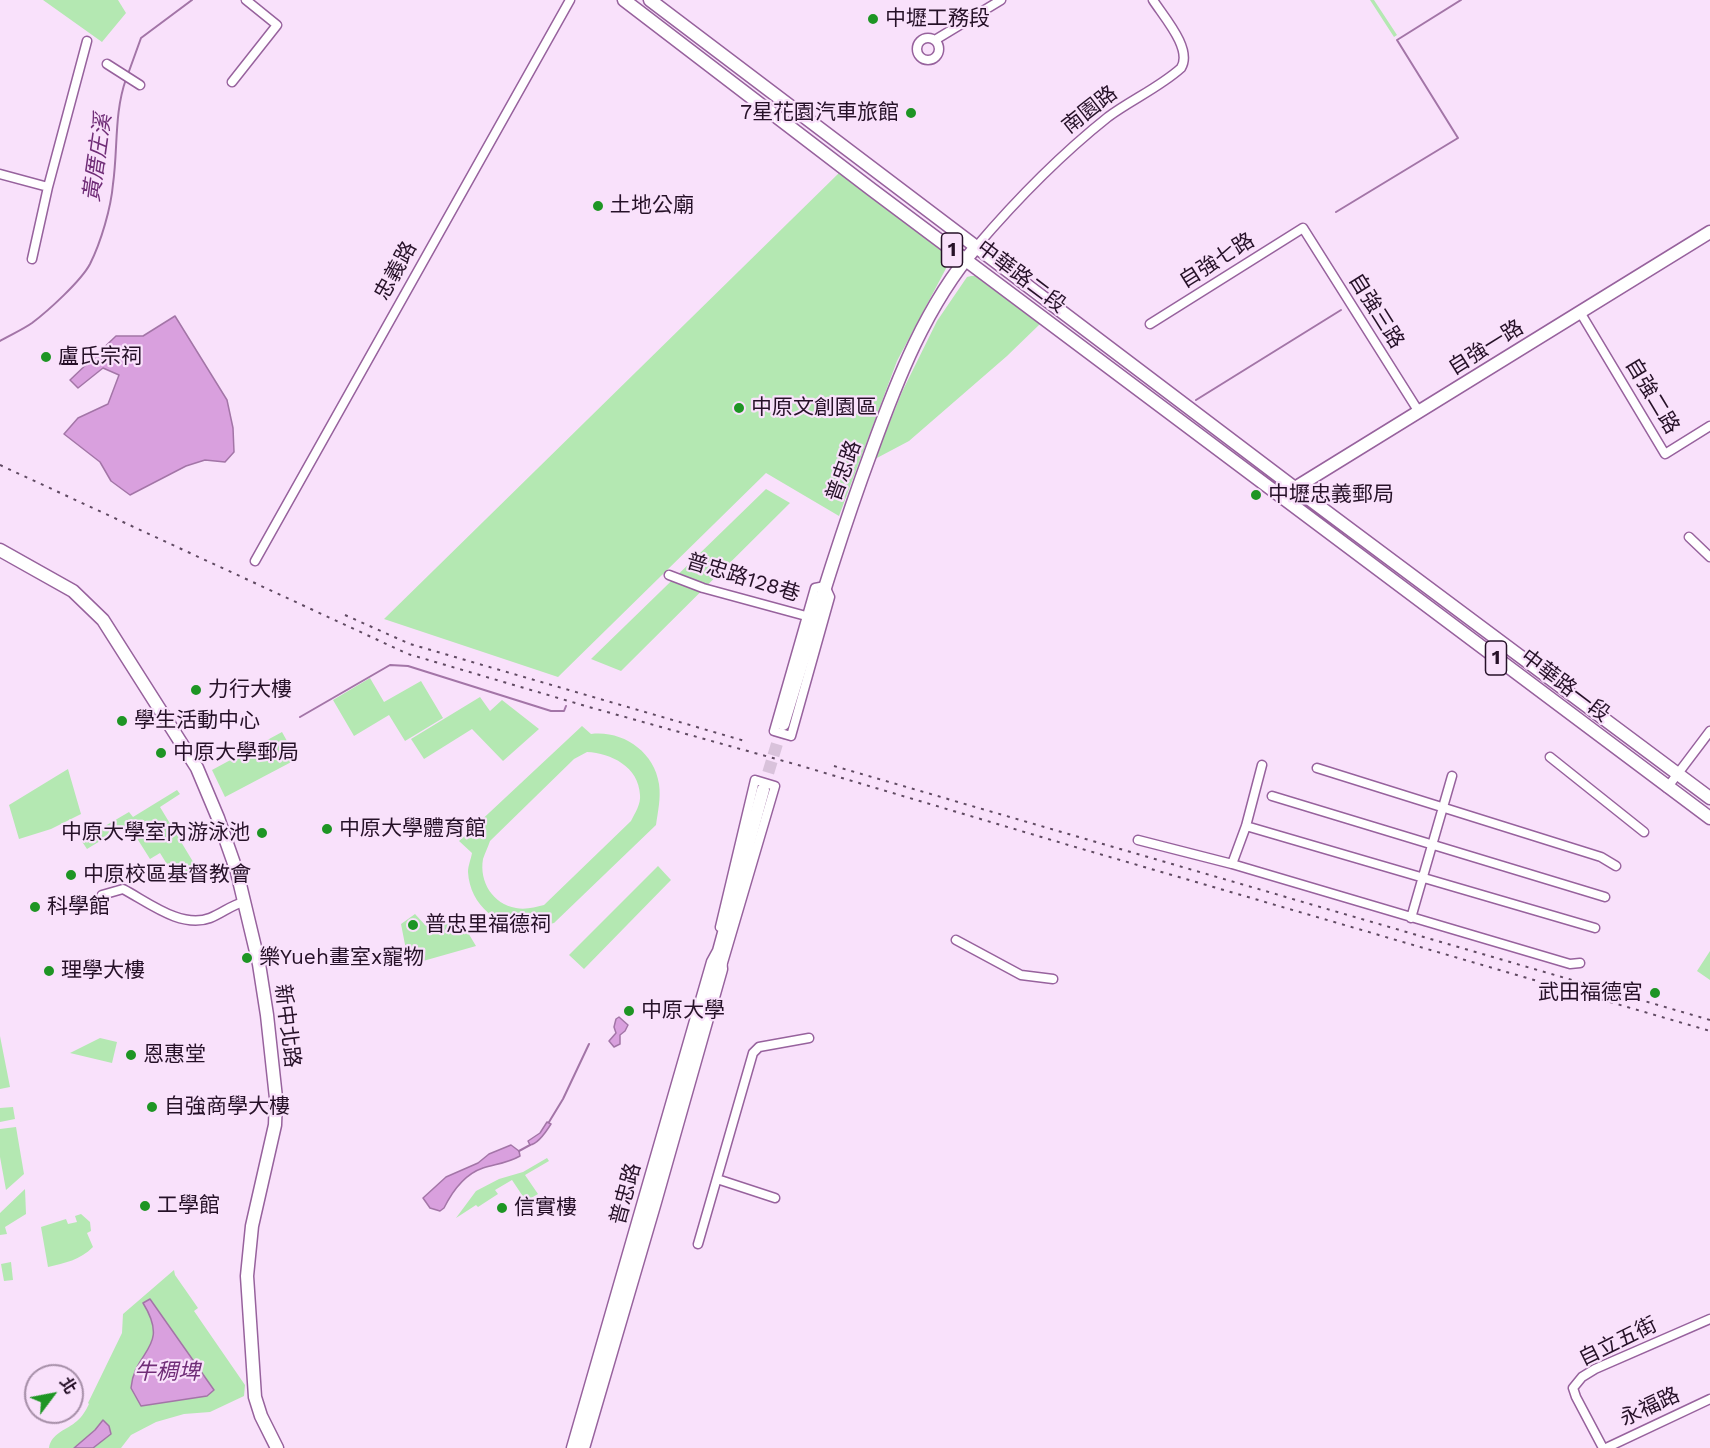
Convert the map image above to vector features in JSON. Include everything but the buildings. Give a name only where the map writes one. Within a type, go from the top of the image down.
[{"type":"street","points":[[232,82],[277,25],[246,0]]},
{"type":"street","name":"忠義路","points":[[255,561],[570,0]]},
{"type":"street","name":"中華路二段","points":[[624,0],[965,260],[1282,496]]},
{"type":"street","name":"中華路二段","points":[[650,0],[1296,489]]},
{"type":"street","points":[[935,40],[1000,0]]},
{"type":"street","name":"南園路","points":[[976,247],[1035,180],[1070,147],[1129,102],[1181,68],[1185,59],[1182,46],[1153,0]]},
{"type":"street","points":[[32,260],[48,186],[87,41]]},
{"type":"street","points":[[107,64],[140,85]]},
{"type":"street","points":[[0,174],[48,186]]},
{"type":"street","name":"自強七路","points":[[1150,324],[1303,228]]},
{"type":"street","name":"自強三路","points":[[1303,228],[1419,412]]},
{"type":"street","name":"自強一路","points":[[1282,496],[1710,232]]},
{"type":"street","name":"普忠路","points":[[783,724],[825,586],[892,395],[940,297],[976,247]]},
{"type":"street","name":"自強二路","points":[[1580,312],[1665,454],[1710,426]]},
{"type":"street","name":"中華路一段","points":[[1296,489],[1710,798]]},
{"type":"street","name":"中華路一段","points":[[1282,496],[1667,788],[1710,818]]},
{"type":"street","points":[[1689,537],[1710,557]]},
{"type":"street","name":"新中北路","points":[[0,550],[73,591],[103,620],[197,768],[237,872],[259,964],[276,1098],[274,1125],[252,1226],[247,1276],[255,1397],[261,1416],[277,1448]]},
{"type":"street","name":"普忠路128巷","points":[[669,575],[703,588],[806,616]]},
{"type":"street","points":[[825,586],[830,597],[791,736],[774,731],[806,616],[815,588],[825,586]]},
{"type":"street","points":[[1667,788],[1710,731]]},
{"type":"street","points":[[1550,757],[1644,832]]},
{"type":"street","points":[[1232,864],[1246,826],[1263,765]]},
{"type":"street","points":[[1317,768],[1601,857],[1616,866]]},
{"type":"street","points":[[1411,918],[1452,776]]},
{"type":"street","points":[[755,780],[775,786],[717,961],[755,780]]},
{"type":"street","name":"普忠路","points":[[583,1448],[655,1203],[763,790]]},
{"type":"street","points":[[1272,796],[1605,897]]},
{"type":"street","points":[[1246,826],[1594,928]]},
{"type":"street","points":[[1138,840],[1232,864],[1570,964],[1580,963]]},
{"type":"street","points":[[102,895],[123,889],[173,916],[191,921],[210,918],[233,904],[244,902]]},
{"type":"street","points":[[956,940],[1021,975],[1053,980]]},
{"type":"street","name":"普忠路","points":[[573,1448],[717,961]]},
{"type":"street","points":[[698,1244],[753,1053],[759,1047],[809,1038]]},
{"type":"street","points":[[717,1179],[775,1198]]},
{"type":"street","name":"自立五街","points":[[1604,1448],[1576,1397],[1574,1388],[1582,1377],[1595,1369],[1710,1319]]},
{"type":"street","name":"永福路","points":[[1604,1448],[1710,1399]]},
{"type":"green space","points":[[43,0],[118,0],[126,13],[102,42]]},
{"type":"green space","points":[[1370,0],[1374,0],[1397,35],[1394,37]]},
{"type":"green space","name":"中原文創園區","points":[[841,171],[949,255],[951,259],[897,361],[839,516],[766,473],[558,677],[384,619]]},
{"type":"green space","points":[[975,276],[1040,324],[1007,356],[909,441],[875,459],[902,392],[937,321],[967,277]]},
{"type":"green space","points":[[766,489],[790,503],[621,671],[591,659]]},
{"type":"green space","points":[[370,678],[384,702],[421,681],[443,718],[405,741],[389,715],[354,736],[333,700]]},
{"type":"green space","points":[[480,697],[490,711],[502,700],[539,729],[503,761],[472,729],[424,759],[411,739]]},
{"type":"green space","points":[[582,726],[591,734],[614,735],[635,745],[651,762],[656,772],[660,794],[656,825],[554,923],[536,928],[523,928],[511,925],[490,914],[481,906],[470,885],[468,870],[472,853],[459,841]],"holes":[[[587,752],[622,763],[635,777],[640,798],[631,821],[544,905],[520,909],[501,902],[489,891],[483,876],[483,859],[490,841],[574,759]]]},
{"type":"green space","points":[[282,732],[297,759],[225,797],[212,770]]},
{"type":"green space","points":[[68,769],[81,814],[51,829],[19,839],[9,805]]},
{"type":"green space","points":[[177,790],[180,794],[160,807],[198,870],[178,882],[160,853],[150,859],[128,824],[87,849],[81,840],[129,812],[133,817]]},
{"type":"green space","points":[[658,866],[671,880],[584,969],[569,955]]},
{"type":"green space","points":[[415,914],[426,926],[458,916],[476,946],[409,965],[401,924]]},
{"type":"green space","points":[[1710,951],[1710,980],[1697,971]]},
{"type":"green space","points":[[0,1036],[10,1087],[0,1089]]},
{"type":"green space","points":[[100,1038],[117,1042],[112,1063],[70,1053]]},
{"type":"green space","points":[[13,1107],[15,1119],[0,1122],[0,1108]]},
{"type":"green space","points":[[16,1127],[24,1174],[6,1190],[0,1157],[0,1129]]},
{"type":"green space","points":[[547,1158],[549,1161],[525,1175],[538,1194],[526,1201],[512,1180],[495,1190],[498,1194],[456,1218],[476,1191],[499,1179],[523,1172]]},
{"type":"green space","points":[[25,1189],[26,1214],[5,1227],[7,1234],[0,1235],[0,1213]]},
{"type":"green space","points":[[81,1214],[90,1222],[91,1231],[87,1233],[93,1247],[78,1258],[48,1267],[41,1227],[66,1219],[68,1224],[77,1222],[75,1216]]},
{"type":"green space","points":[[11,1262],[13,1280],[4,1281],[1,1264]]},
{"type":"green space","points":[[174,1270],[175,1275],[198,1308],[194,1311],[245,1385],[244,1396],[210,1412],[184,1414],[156,1422],[131,1435],[121,1448],[49,1448],[56,1435],[72,1424],[84,1424],[84,1413],[88,1403],[122,1333],[123,1314]]},
{"type":"water","points":[[175,316],[227,400],[233,428],[234,452],[225,462],[205,460],[186,466],[130,495],[111,481],[100,462],[64,434],[78,418],[108,404],[119,375],[103,368],[78,388],[70,380],[116,336],[143,336]]},
{"type":"water","points":[[619,1017],[628,1025],[620,1035],[620,1044],[614,1047],[609,1041],[616,1033],[614,1027]]},
{"type":"water","points":[[547,1122],[551,1124],[544,1134],[530,1145],[528,1141],[540,1133]]},
{"type":"water","points":[[511,1145],[519,1151],[520,1156],[483,1168],[470,1175],[460,1184],[440,1211],[430,1208],[423,1198],[446,1177]]},
{"type":"water","name":"牛稠埤","points":[[150,1299],[214,1390],[207,1396],[141,1406],[131,1388],[138,1365],[152,1340],[151,1318],[143,1303]]},
{"type":"water","points":[[103,1420],[109,1426],[111,1434],[93,1448],[74,1448],[95,1430]]},
{"type":"waterway","name":"黃厝庄溪","points":[[128,74],[141,38],[192,0]]},
{"type":"waterway","points":[[1336,212],[1458,138],[1397,40],[1461,0]]},
{"type":"waterway","name":"黃厝庄溪","points":[[0,341],[28,326],[47,311],[72,287],[90,264],[102,235],[110,204],[115,171],[118,118],[126,79]]},
{"type":"waterway","points":[[1196,400],[1341,310]]},
{"type":"waterway","points":[[300,717],[390,665],[408,666],[551,711],[564,711],[566,706]]},
{"type":"waterway","points":[[549,1122],[563,1099],[589,1044]]},
{"type":"waterway","points":[[519,1151],[530,1145]]},
{"type":"tunnel","points":[[763,790],[783,724]]},
{"type":"railway","points":[[0,465],[408,654],[798,765],[1710,1031]]},
{"type":"railway","points":[[345,615],[410,644],[745,741]]},
{"type":"railway","points":[[834,766],[1710,1020]]},
{"type":"place","name":"中壢工務段","points":[[873,19]]},
{"type":"place","name":"7星花園汽車旅館","points":[[911,113]]},
{"type":"place","name":"土地公廟","points":[[598,206]]},
{"type":"place","name":"盧氏宗祠","points":[[46,357]]},
{"type":"place","name":"中原文創園區","points":[[739,408]]},
{"type":"place","name":"中壢忠義郵局","points":[[1256,495]]},
{"type":"place","name":"力行大樓","points":[[196,690]]},
{"type":"place","name":"學生活動中心","points":[[122,721]]},
{"type":"place","name":"中原大學郵局","points":[[161,753]]},
{"type":"place","name":"中原大學體育館","points":[[327,829]]},
{"type":"place","name":"中原大學室內游泳池","points":[[262,833]]},
{"type":"place","name":"中原校區基督教會","points":[[71,875]]},
{"type":"place","name":"科學館","points":[[35,907]]},
{"type":"place","name":"普忠里福德祠","points":[[413,925]]},
{"type":"place","name":"樂Yueh畫室x寵物","points":[[247,958]]},
{"type":"place","name":"理學大樓","points":[[49,971]]},
{"type":"place","name":"武田福德宮","points":[[1655,993]]},
{"type":"place","name":"中原大學","points":[[629,1011]]},
{"type":"place","name":"恩惠堂","points":[[131,1055]]},
{"type":"place","name":"自強商學大樓","points":[[152,1107]]},
{"type":"place","name":"工學館","points":[[145,1206]]},
{"type":"place","name":"信實樓","points":[[502,1208]]}]
